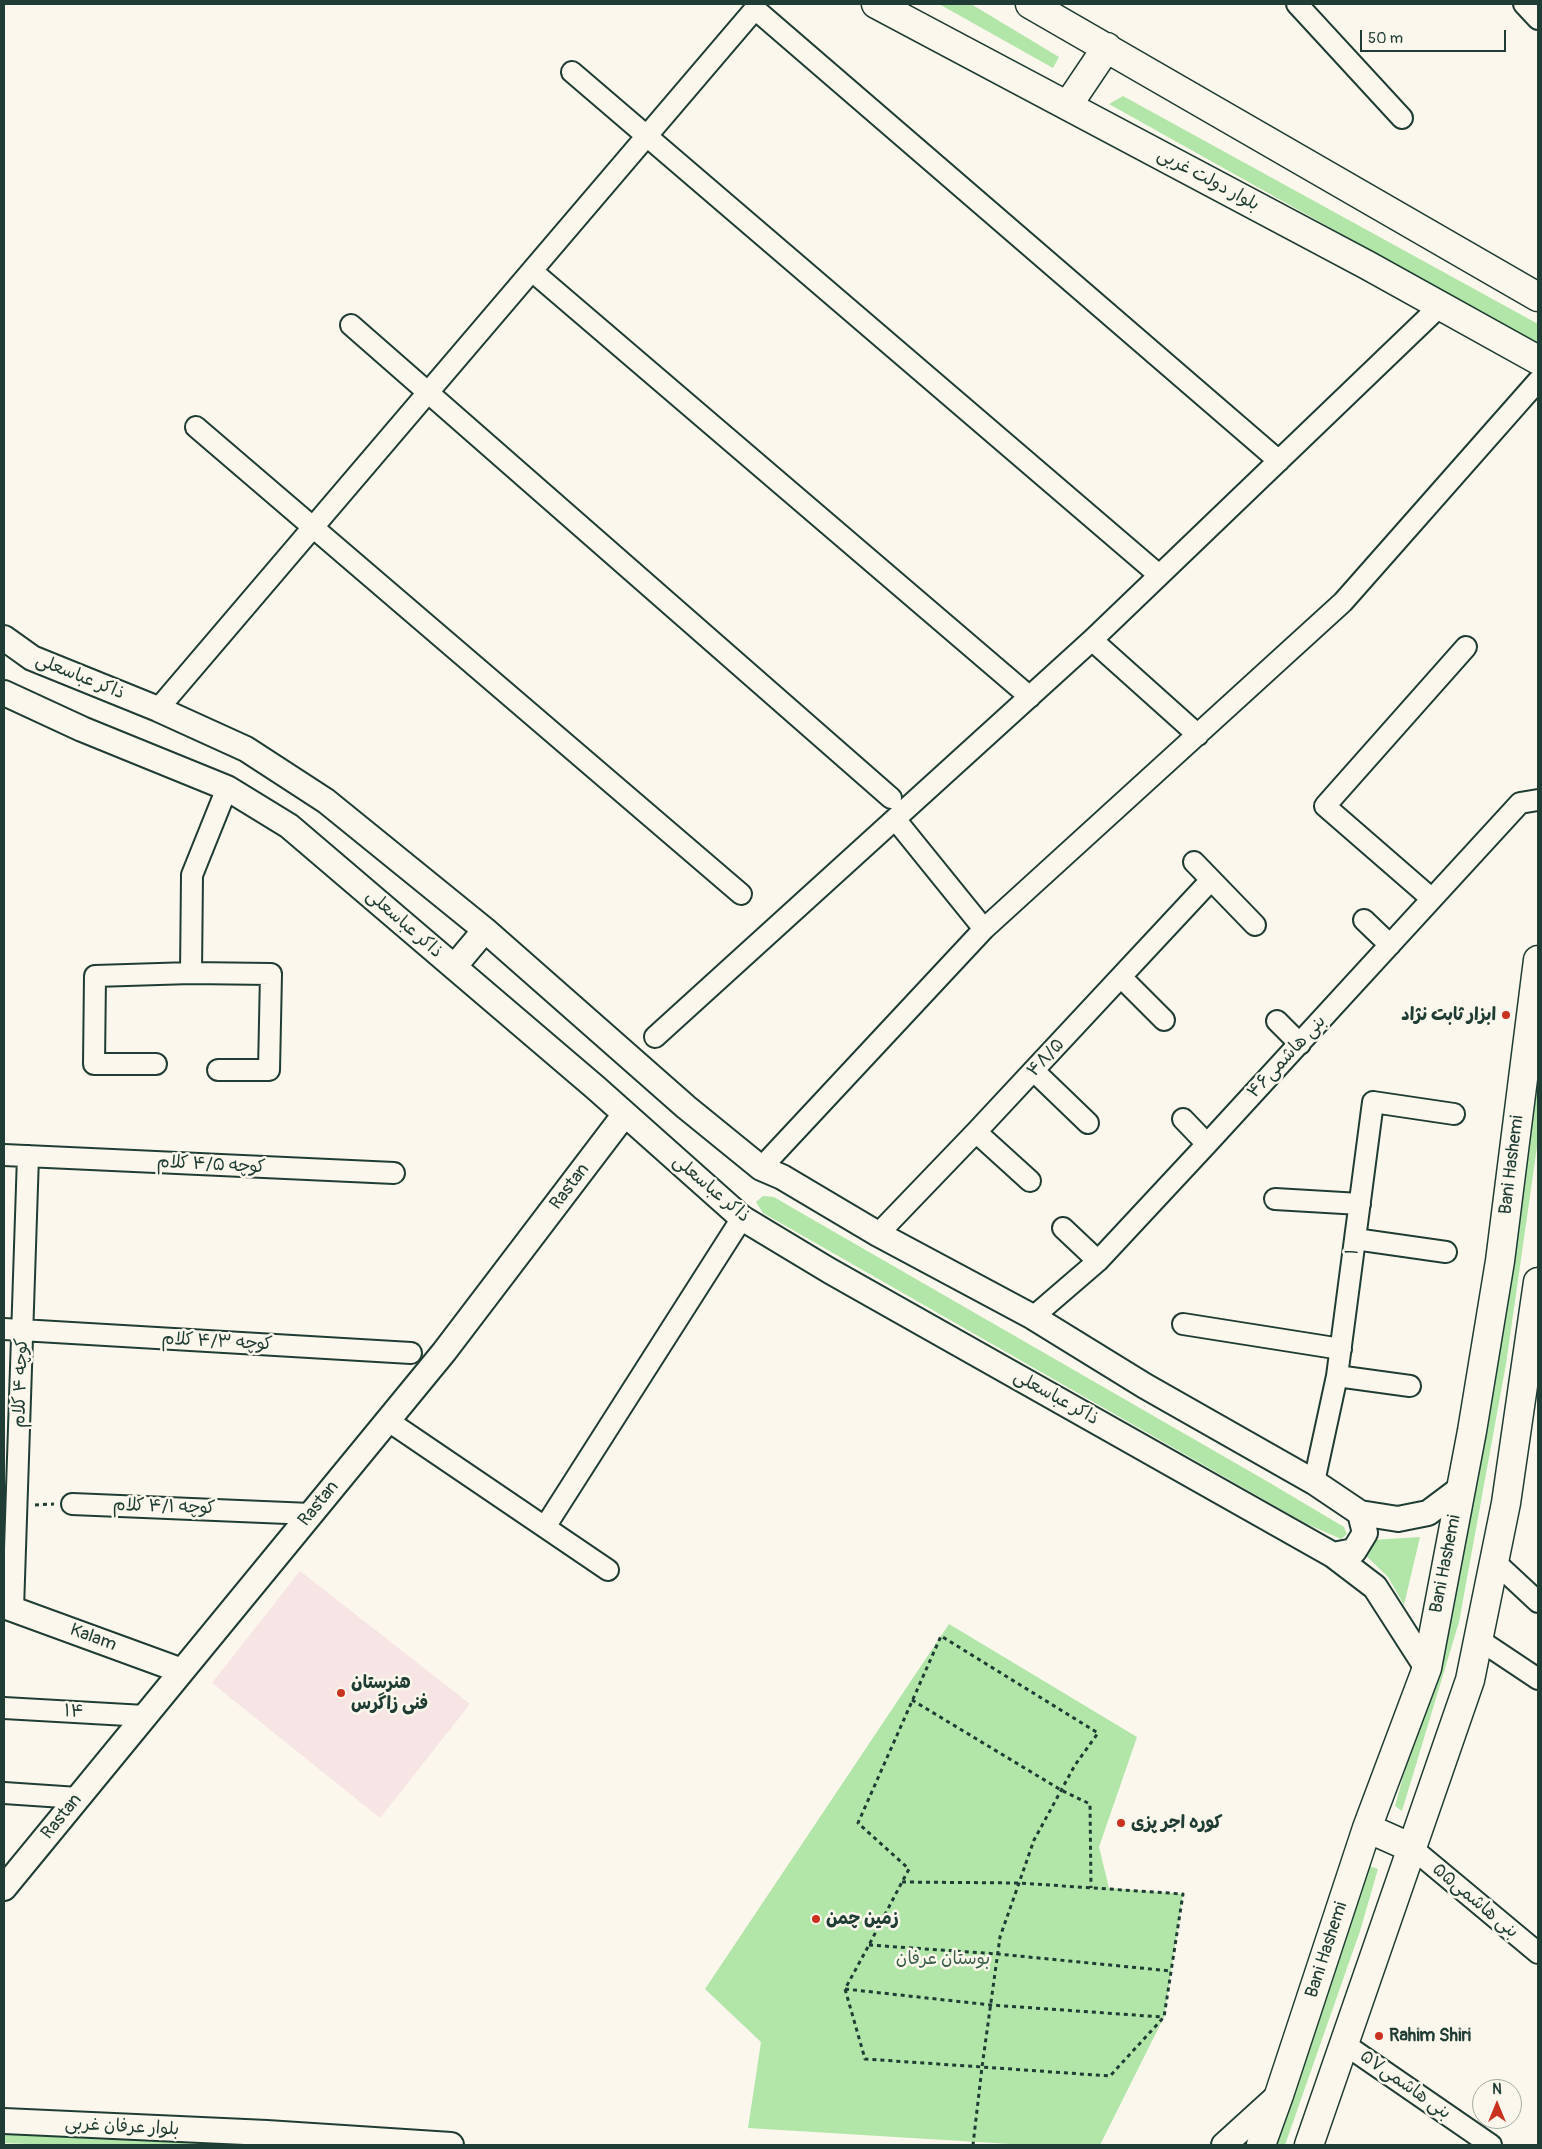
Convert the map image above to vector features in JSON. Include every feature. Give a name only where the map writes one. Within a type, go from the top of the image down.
[{"type":"main road","name":"بلوار دولت غربی","points":[[876,4],[1441,305],[1538,360]]},
{"type":"main road","points":[[1030,4],[1532,290]]},
{"type":"main road","points":[[1068,105],[1107,47]]},
{"type":"main road","name":"Bani Hashemi","points":[[1261,2145],[1367,1828],[1427,1668],[1500,1260],[1538,960]]},
{"type":"main road","points":[[1314,2142],[1343,2043],[1470,1680],[1532,1374],[1538,1282]]},
{"type":"main road","points":[[1367,1828],[1412,1848]]},
{"type":"street","points":[[1297,4],[1402,118]]},
{"type":"street","points":[[1524,4],[1538,19]]},
{"type":"street","points":[[158,709],[755,9],[1279,461]]},
{"type":"street","points":[[572,72],[1159,576]]},
{"type":"street","points":[[532,271],[1030,697]]},
{"type":"street","points":[[655,1037],[1092,640],[1441,305]]},
{"type":"street","points":[[351,325],[892,798]]},
{"type":"street","points":[[762,1168],[984,928],[1343,602],[1538,381]]},
{"type":"street","points":[[196,427],[741,894]]},
{"type":"street","name":"ذاکر عباسعلی","points":[[4,638],[32,658],[158,709],[246,749],[326,801],[485,930],[686,1107],[762,1168],[782,1177],[878,1234],[1033,1317],[1145,1386],[1314,1482],[1360,1513],[1398,1519],[1428,1513],[1460,1489]]},
{"type":"street","points":[[1092,640],[1198,734]]},
{"type":"street","points":[[1432,899],[1325,806],[1466,647]]},
{"type":"street","name":"ذاکر عباسعلی","points":[[4,692],[82,729],[227,788],[289,826],[625,1114],[742,1218],[830,1271],[1333,1555],[1375,1587],[1427,1668]]},
{"type":"street","points":[[191,973],[192,875],[227,788]]},
{"type":"street","name":"بنی هاشمی۴۶","points":[[1033,1317],[1098,1261],[1300,1044],[1520,803],[1538,800]]},
{"type":"street","points":[[895,819],[984,928]]},
{"type":"street","points":[[1194,862],[1255,925]]},
{"type":"street","name":"۴۸/۵","points":[[878,1234],[1034,1071],[1211,880]]},
{"type":"street","points":[[1364,920],[1390,945]]},
{"type":"street","points":[[454,967],[485,930]]},
{"type":"street","points":[[156,1064],[94,1064],[95,976],[191,973],[271,974],[269,1070],[218,1070]]},
{"type":"street","points":[[1121,978],[1164,1020]]},
{"type":"street","points":[[1276,1021],[1300,1044]]},
{"type":"street","points":[[1034,1071],[1088,1123]]},
{"type":"street","name":"۱","points":[[1314,1482],[1337,1376],[1373,1102],[1454,1114]]},
{"type":"street","name":"Rastan","points":[[6,1882],[78,1798],[450,1344],[625,1114]]},
{"type":"street","points":[[1182,1119],[1207,1144]]},
{"type":"street","points":[[976,1132],[1030,1181]]},
{"type":"street","name":"کوچه ۴/۵ کلام","points":[[4,1155],[394,1173]]},
{"type":"street","name":"کوچه ۴ کلام","points":[[9,1607],[17,1506],[12,1435],[13,1330],[28,1156]]},
{"type":"street","points":[[1275,1199],[1360,1204]]},
{"type":"street","points":[[545,1527],[742,1218]]},
{"type":"street","points":[[1063,1228],[1098,1261]]},
{"type":"street","points":[[1355,1239],[1446,1252]]},
{"type":"street","points":[[1183,1324],[1340,1349]]},
{"type":"street","name":"کوچه ۴/۳ کلام","points":[[13,1330],[411,1353]]},
{"type":"street","points":[[1337,1376],[1410,1386]]},
{"type":"street","points":[[387,1420],[608,1570]]},
{"type":"street","name":"کوچه ۴/۱ کلام","points":[[72,1504],[311,1514]]},
{"type":"street","points":[[1333,1555],[1354,1552],[1365,1533],[1360,1513]]},
{"type":"street","points":[[1494,1561],[1538,1602]]},
{"type":"street","name":"Kalam","points":[[9,1607],[182,1671]]},
{"type":"street","points":[[1478,1639],[1538,1679]]},
{"type":"street","name":"۱۴","points":[[4,1708],[145,1716]]},
{"type":"street","points":[[4,1793],[78,1798]]},
{"type":"street","name":"بنی هاشمی۵۵","points":[[1412,1848],[1538,1953]]},
{"type":"street","name":"بنی هاشمی۵۷","points":[[1343,2043],[1491,2145]]},
{"type":"street","points":[[1224,2145],[1279,2095]]},
{"type":"street","name":"بلوار عرفان غربی","points":[[4,2121],[266,2139],[451,2145]]},
{"type":"path","points":[[17,1506],[72,1504]]},
{"type":"path","points":[[902,1882],[1019,1883],[1183,1894],[1164,2017],[1110,2076],[982,2067],[865,2059],[845,1989],[869,1945],[902,1882],[909,1869],[858,1823],[941,1636],[1098,1732],[1075,1765],[1034,1840],[1019,1883],[1000,1937],[982,2067],[973,2145]]},
{"type":"path","points":[[912,1700],[1061,1790],[1090,1804],[1091,1888]]},
{"type":"path","points":[[869,1945],[998,1954],[1171,1971]]},
{"type":"path","points":[[845,1989],[991,2005],[1164,2017]]},
{"type":"shaded area","name":"هنرستان فنی زاگرس","points":[[300,1571],[470,1704],[380,1818],[212,1683]]},
{"type":"green space","points":[[939,4],[971,4],[1059,57],[1053,68]]},
{"type":"green space","points":[[1123,96],[1538,324],[1538,344],[1109,104]]},
{"type":"green space","points":[[1538,1052],[1538,1140],[1506,1364],[1459,1622],[1402,1811],[1395,1806],[1437,1652]]},
{"type":"green space","points":[[763,1196],[774,1197],[1270,1483],[1344,1527],[1347,1534],[1341,1539],[1305,1523],[763,1213],[756,1202]]},
{"type":"green space","points":[[1420,1537],[1404,1605],[1388,1577],[1362,1552],[1370,1548],[1372,1540]]},
{"type":"green space","name":"بوستان عرفان","points":[[949,1624],[1137,1737],[1099,1847],[1109,1888],[1183,1894],[1164,2017],[1100,2145],[1027,2145],[748,2128],[761,2042],[705,1989]]},
{"type":"green space","points":[[1366,1865],[1378,1869],[1360,1931],[1285,2145],[1272,2145]]},
{"type":"green space","points":[[4,2133],[240,2145],[51,2145],[4,2143]]},
{"type":"place","name":"ابزار ثابت نژاد","points":[[1506,1015]]},
{"type":"place","name":"هنرستان فنی زاگرس","points":[[341,1693]]},
{"type":"place","name":"کوره اجر پزی","points":[[1121,1823]]},
{"type":"place","name":"زمین چمن","points":[[816,1919]]},
{"type":"place","name":"Rahim Shiri","points":[[1379,2036]]}]
